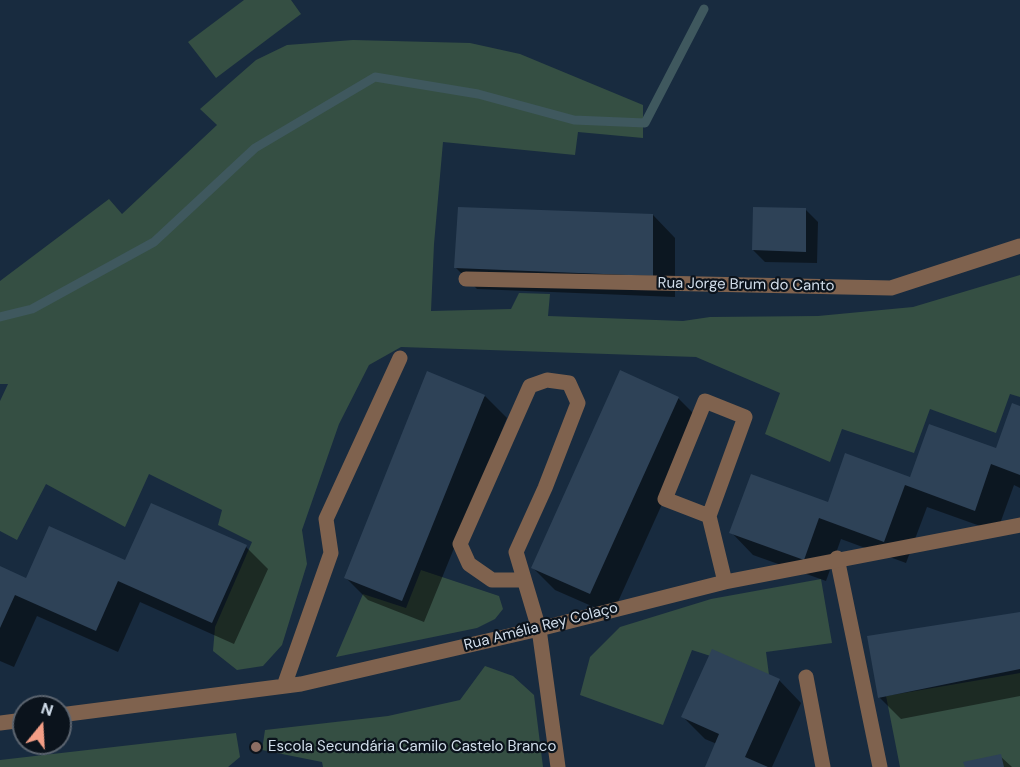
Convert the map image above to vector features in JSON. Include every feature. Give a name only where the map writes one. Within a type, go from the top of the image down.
[{"type":"street","name":"Rua Jorge Brum do Canto","points":[[466,279],[891,288],[1020,246]]},
{"type":"street","points":[[284,686],[331,553],[326,519],[400,358]]},
{"type":"street","points":[[523,580],[492,580],[469,564],[460,544],[530,386],[548,380],[569,383],[578,403],[545,488],[516,552],[539,629],[558,767]]},
{"type":"street","points":[[709,516],[665,499],[705,400],[745,417],[709,516],[725,582]]},
{"type":"street","name":"Rua Amélia Rey Colaço","points":[[72,713],[284,686],[539,629],[725,582],[837,558],[1020,525]]},
{"type":"street","points":[[837,558],[880,767]]},
{"type":"street","points":[[806,677],[823,767]]},
{"type":"green space","points":[[244,0],[291,0],[301,14],[216,78],[188,42]]},
{"type":"green space","points":[[353,40],[470,43],[520,54],[643,105],[643,138],[578,132],[575,155],[443,142],[431,311],[511,309],[519,293],[550,294],[548,316],[683,321],[710,317],[818,316],[913,307],[1020,275],[1020,397],[1010,394],[996,433],[930,409],[914,453],[842,429],[830,462],[765,434],[780,393],[696,357],[401,347],[369,365],[339,424],[302,530],[307,564],[282,645],[263,666],[237,670],[213,651],[215,627],[252,542],[218,525],[222,510],[149,474],[125,527],[46,484],[17,540],[0,531],[0,401],[8,384],[0,384],[0,281],[109,199],[122,214],[217,125],[200,109],[256,60],[287,45]]},
{"type":"green space","points":[[421,570],[499,596],[503,609],[495,619],[477,628],[336,657],[363,594],[406,608]]},
{"type":"green space","points":[[821,579],[832,643],[766,652],[769,675],[692,650],[663,725],[580,695],[590,657],[620,627],[711,599]]},
{"type":"green space","points":[[485,666],[513,676],[534,695],[543,767],[323,767],[322,762],[262,750],[265,730],[388,716],[460,700]]},
{"type":"green space","points":[[1020,673],[1020,767],[900,767],[886,696]]},
{"type":"green space","points":[[236,733],[240,757],[228,767],[0,767],[0,760],[44,755],[72,755],[72,752]]},
{"type":"building","points":[[458,207],[653,214],[653,276],[454,268]]},
{"type":"building","points":[[753,207],[806,208],[806,252],[752,250]]},
{"type":"building","points":[[620,370],[679,397],[590,594],[531,568]]},
{"type":"building","points":[[427,371],[485,395],[402,601],[344,578]]},
{"type":"building","points":[[1012,403],[1020,406],[1020,475],[991,464],[975,511],[905,485],[884,542],[819,518],[804,560],[729,533],[751,474],[828,502],[845,453],[910,477],[929,424],[996,448]]},
{"type":"building","points":[[151,503],[247,545],[212,623],[118,581],[96,631],[15,595],[0,628],[0,566],[26,578],[49,526],[125,560]]},
{"type":"building","points":[[1020,612],[1020,669],[878,698],[867,636]]},
{"type":"building","points":[[712,649],[780,679],[745,757],[768,767],[705,767],[719,734],[681,717]]},
{"type":"building","points":[[1001,754],[1004,767],[965,767],[963,762]]},
{"type":"waterway","points":[[0,317],[32,309],[154,242],[255,148],[375,77],[478,94],[574,120],[645,123],[704,9]]},
{"type":"place","name":"Escola Secundária Camilo Castelo Branco","points":[[256,747]]}]
